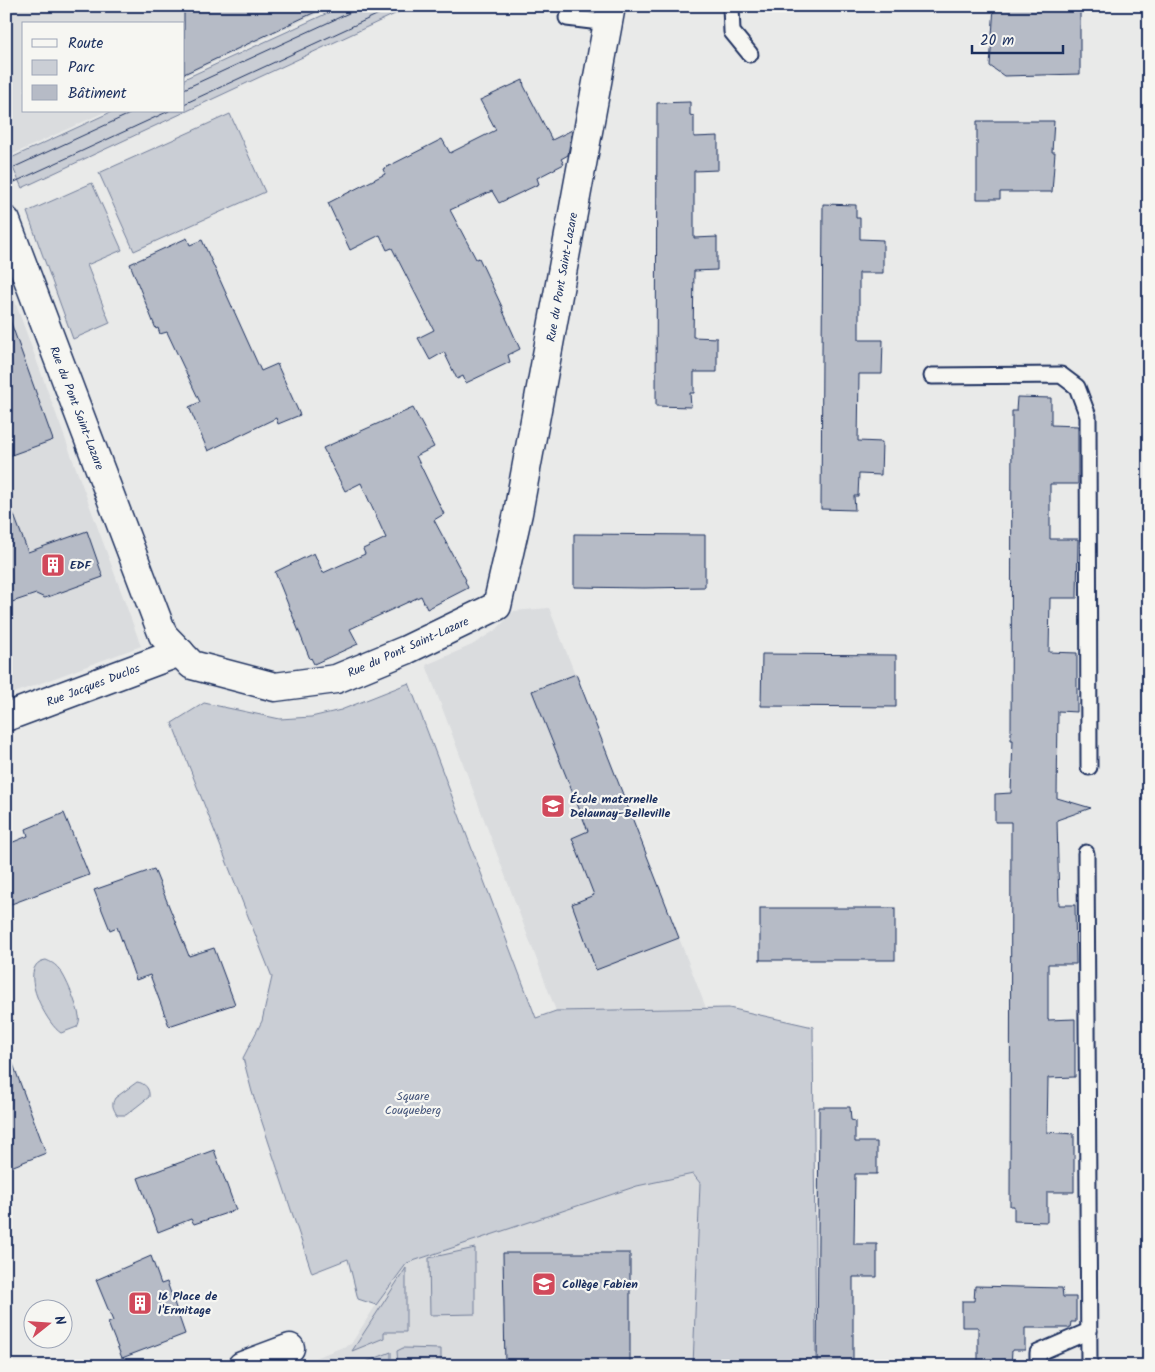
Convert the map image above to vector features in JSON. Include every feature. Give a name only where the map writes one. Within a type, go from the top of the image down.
[{"type":"street","name":"Rue du Pont Saint-Lazare","points":[[6,221],[163,635],[192,665],[275,687],[336,679],[406,650],[498,606],[518,514],[610,15]]},
{"type":"street","name":"Rue Jacques Duclos","points":[[6,717],[180,652]]},
{"type":"street","points":[[242,1366],[290,1348]]},
{"type":"lane","points":[[732,6],[732,32],[750,54]]},
{"type":"lane","points":[[568,18],[610,15]]},
{"type":"lane","points":[[932,376],[1061,375],[1076,387],[1080,394],[1088,416],[1089,767]]},
{"type":"lane","points":[[1086,853],[1089,1366]]},
{"type":"lane","points":[[1038,1366],[1038,1353],[1089,1331]]},
{"type":"shaded area","points":[[6,6],[334,6],[185,76],[185,22],[22,22],[22,112],[105,112],[7,157]]},
{"type":"shaded area","points":[[6,277],[141,646],[6,696]]},
{"type":"shaded area","name":"École maternelle Delaunay-Belleville","points":[[549,608],[706,1008],[556,1011],[426,665],[472,645],[497,629],[514,611]]},
{"type":"shaded area","name":"Collège Fabien","points":[[693,1174],[700,1183],[693,1366],[294,1366],[351,1344],[376,1305],[407,1263],[637,1186]]},
{"type":"green space","points":[[343,6],[412,6],[185,112],[185,79]]},
{"type":"green space","points":[[111,112],[185,112],[22,188],[9,159]]},
{"type":"green space","points":[[230,114],[265,192],[134,251],[99,173]]},
{"type":"green space","points":[[92,183],[122,250],[87,265],[110,323],[73,339],[27,212]]},
{"type":"green space","name":"Square Couqueberg","points":[[409,683],[536,1018],[556,1011],[729,1008],[813,1027],[816,1366],[693,1366],[700,1183],[693,1174],[637,1186],[407,1263],[376,1305],[358,1299],[348,1259],[312,1273],[252,1092],[243,1058],[262,1021],[272,977],[172,723],[204,703],[280,719],[311,717],[341,710]]},
{"type":"green space","points":[[46,960],[54,964],[62,973],[71,991],[79,1016],[77,1027],[61,1033],[41,1007],[33,982],[33,972],[37,964]]},
{"type":"green space","points":[[137,1082],[146,1087],[149,1091],[149,1097],[126,1115],[117,1115],[113,1106],[115,1098]]},
{"type":"green space","points":[[475,1248],[475,1314],[430,1315],[429,1258]]},
{"type":"green space","points":[[406,1268],[406,1332],[384,1332],[384,1338],[352,1351]]},
{"type":"green space","points":[[403,1348],[441,1349],[441,1366],[398,1366],[397,1351]]},
{"type":"green space","points":[[391,1352],[391,1366],[356,1366]]},
{"type":"building","points":[[184,6],[328,6],[185,74]]},
{"type":"building","points":[[994,6],[1080,6],[1080,74],[1004,76],[990,66]]},
{"type":"building","points":[[523,80],[524,86],[552,140],[572,130],[568,155],[561,159],[564,164],[537,178],[539,184],[499,203],[492,191],[450,210],[476,259],[479,258],[520,349],[508,355],[510,362],[466,383],[463,376],[457,379],[444,352],[430,360],[418,338],[434,330],[392,248],[387,250],[380,235],[350,250],[328,203],[385,174],[383,169],[442,139],[450,153],[496,130],[480,100]]},
{"type":"building","points":[[690,102],[690,115],[694,116],[694,137],[718,136],[718,170],[694,171],[694,238],[717,237],[717,270],[694,271],[693,337],[717,338],[717,372],[694,372],[694,393],[690,393],[691,407],[656,406],[657,103]]},
{"type":"building","points":[[977,121],[1054,121],[1052,152],[1055,152],[1052,192],[1000,192],[1000,199],[977,199]]},
{"type":"building","points":[[823,204],[856,205],[856,218],[860,218],[860,239],[883,240],[883,273],[859,273],[859,340],[883,340],[882,374],[859,374],[858,441],[882,442],[881,475],[859,474],[858,496],[854,496],[855,510],[821,509]]},
{"type":"building","points":[[187,238],[190,245],[202,240],[261,371],[277,364],[300,415],[278,424],[276,418],[208,451],[189,407],[200,402],[167,332],[160,334],[158,328],[156,329],[130,264]]},
{"type":"building","points":[[10,320],[53,440],[6,457],[6,321]]},
{"type":"building","points":[[1017,397],[1051,398],[1051,425],[1078,426],[1078,484],[1050,484],[1050,539],[1078,539],[1077,598],[1050,598],[1049,652],[1077,653],[1077,712],[1058,711],[1057,798],[1091,808],[1057,820],[1059,905],[1075,905],[1076,964],[1048,964],[1048,1020],[1075,1019],[1075,1077],[1048,1078],[1047,1132],[1074,1134],[1074,1192],[1047,1192],[1047,1222],[1014,1221],[1014,1206],[1010,1206],[1011,822],[995,822],[995,794],[1011,793],[1013,740],[1011,740],[1012,411],[1016,411]]},
{"type":"building","points":[[413,408],[434,447],[416,456],[444,514],[434,520],[466,580],[468,588],[427,609],[421,596],[350,629],[358,644],[314,664],[310,659],[275,572],[314,553],[323,573],[365,554],[363,549],[386,538],[361,483],[345,491],[323,448]]},
{"type":"building","name":"EDF","points":[[6,502],[9,502],[28,552],[87,531],[103,577],[45,598],[36,594],[6,604]]},
{"type":"building","points":[[574,534],[705,535],[705,587],[574,587]]},
{"type":"building","points":[[762,654],[896,655],[896,707],[761,706]]},
{"type":"building","points":[[576,674],[679,938],[596,970],[572,904],[594,895],[572,838],[588,831],[532,691]]},
{"type":"building","points":[[64,813],[89,875],[6,906],[6,845],[28,836],[26,829]]},
{"type":"building","points":[[154,869],[189,956],[214,948],[235,1004],[169,1026],[150,975],[136,980],[117,927],[110,930],[94,890]]},
{"type":"building","points":[[760,908],[895,908],[895,960],[760,960]]},
{"type":"building","points":[[6,1053],[9,1053],[46,1153],[6,1169]]},
{"type":"building","points":[[819,1107],[850,1107],[851,1120],[855,1121],[855,1142],[877,1142],[877,1174],[855,1174],[854,1244],[877,1244],[877,1277],[853,1277],[853,1366],[817,1366]]},
{"type":"building","points":[[214,1150],[236,1210],[194,1224],[191,1219],[158,1232],[138,1178]]},
{"type":"building","points":[[503,1253],[630,1253],[630,1366],[505,1366]]},
{"type":"building","name":"16 Place de l'Ermitage","points":[[151,1256],[161,1284],[167,1282],[185,1334],[122,1358],[108,1323],[113,1321],[96,1280]]},
{"type":"building","points":[[975,1286],[1062,1288],[1063,1297],[1076,1297],[1076,1322],[1071,1322],[1070,1328],[1025,1328],[1025,1350],[1012,1350],[1011,1366],[978,1366],[978,1327],[962,1327],[962,1301],[974,1301]]},
{"type":"tram line","points":[[185,89],[364,6]]},
{"type":"tram line","points":[[185,104],[396,6]]},
{"type":"tram line","points":[[6,171],[134,112]]},
{"type":"tram line","points":[[6,186],[167,112]]},
{"type":"place","name":"EDF","points":[[53,565]]},
{"type":"place","name":"École maternelle Delaunay-Belleville","points":[[553,806]]},
{"type":"place","name":"Collège Fabien","points":[[544,1284]]},
{"type":"place","name":"16 Place de l'Ermitage","points":[[140,1303]]}]
